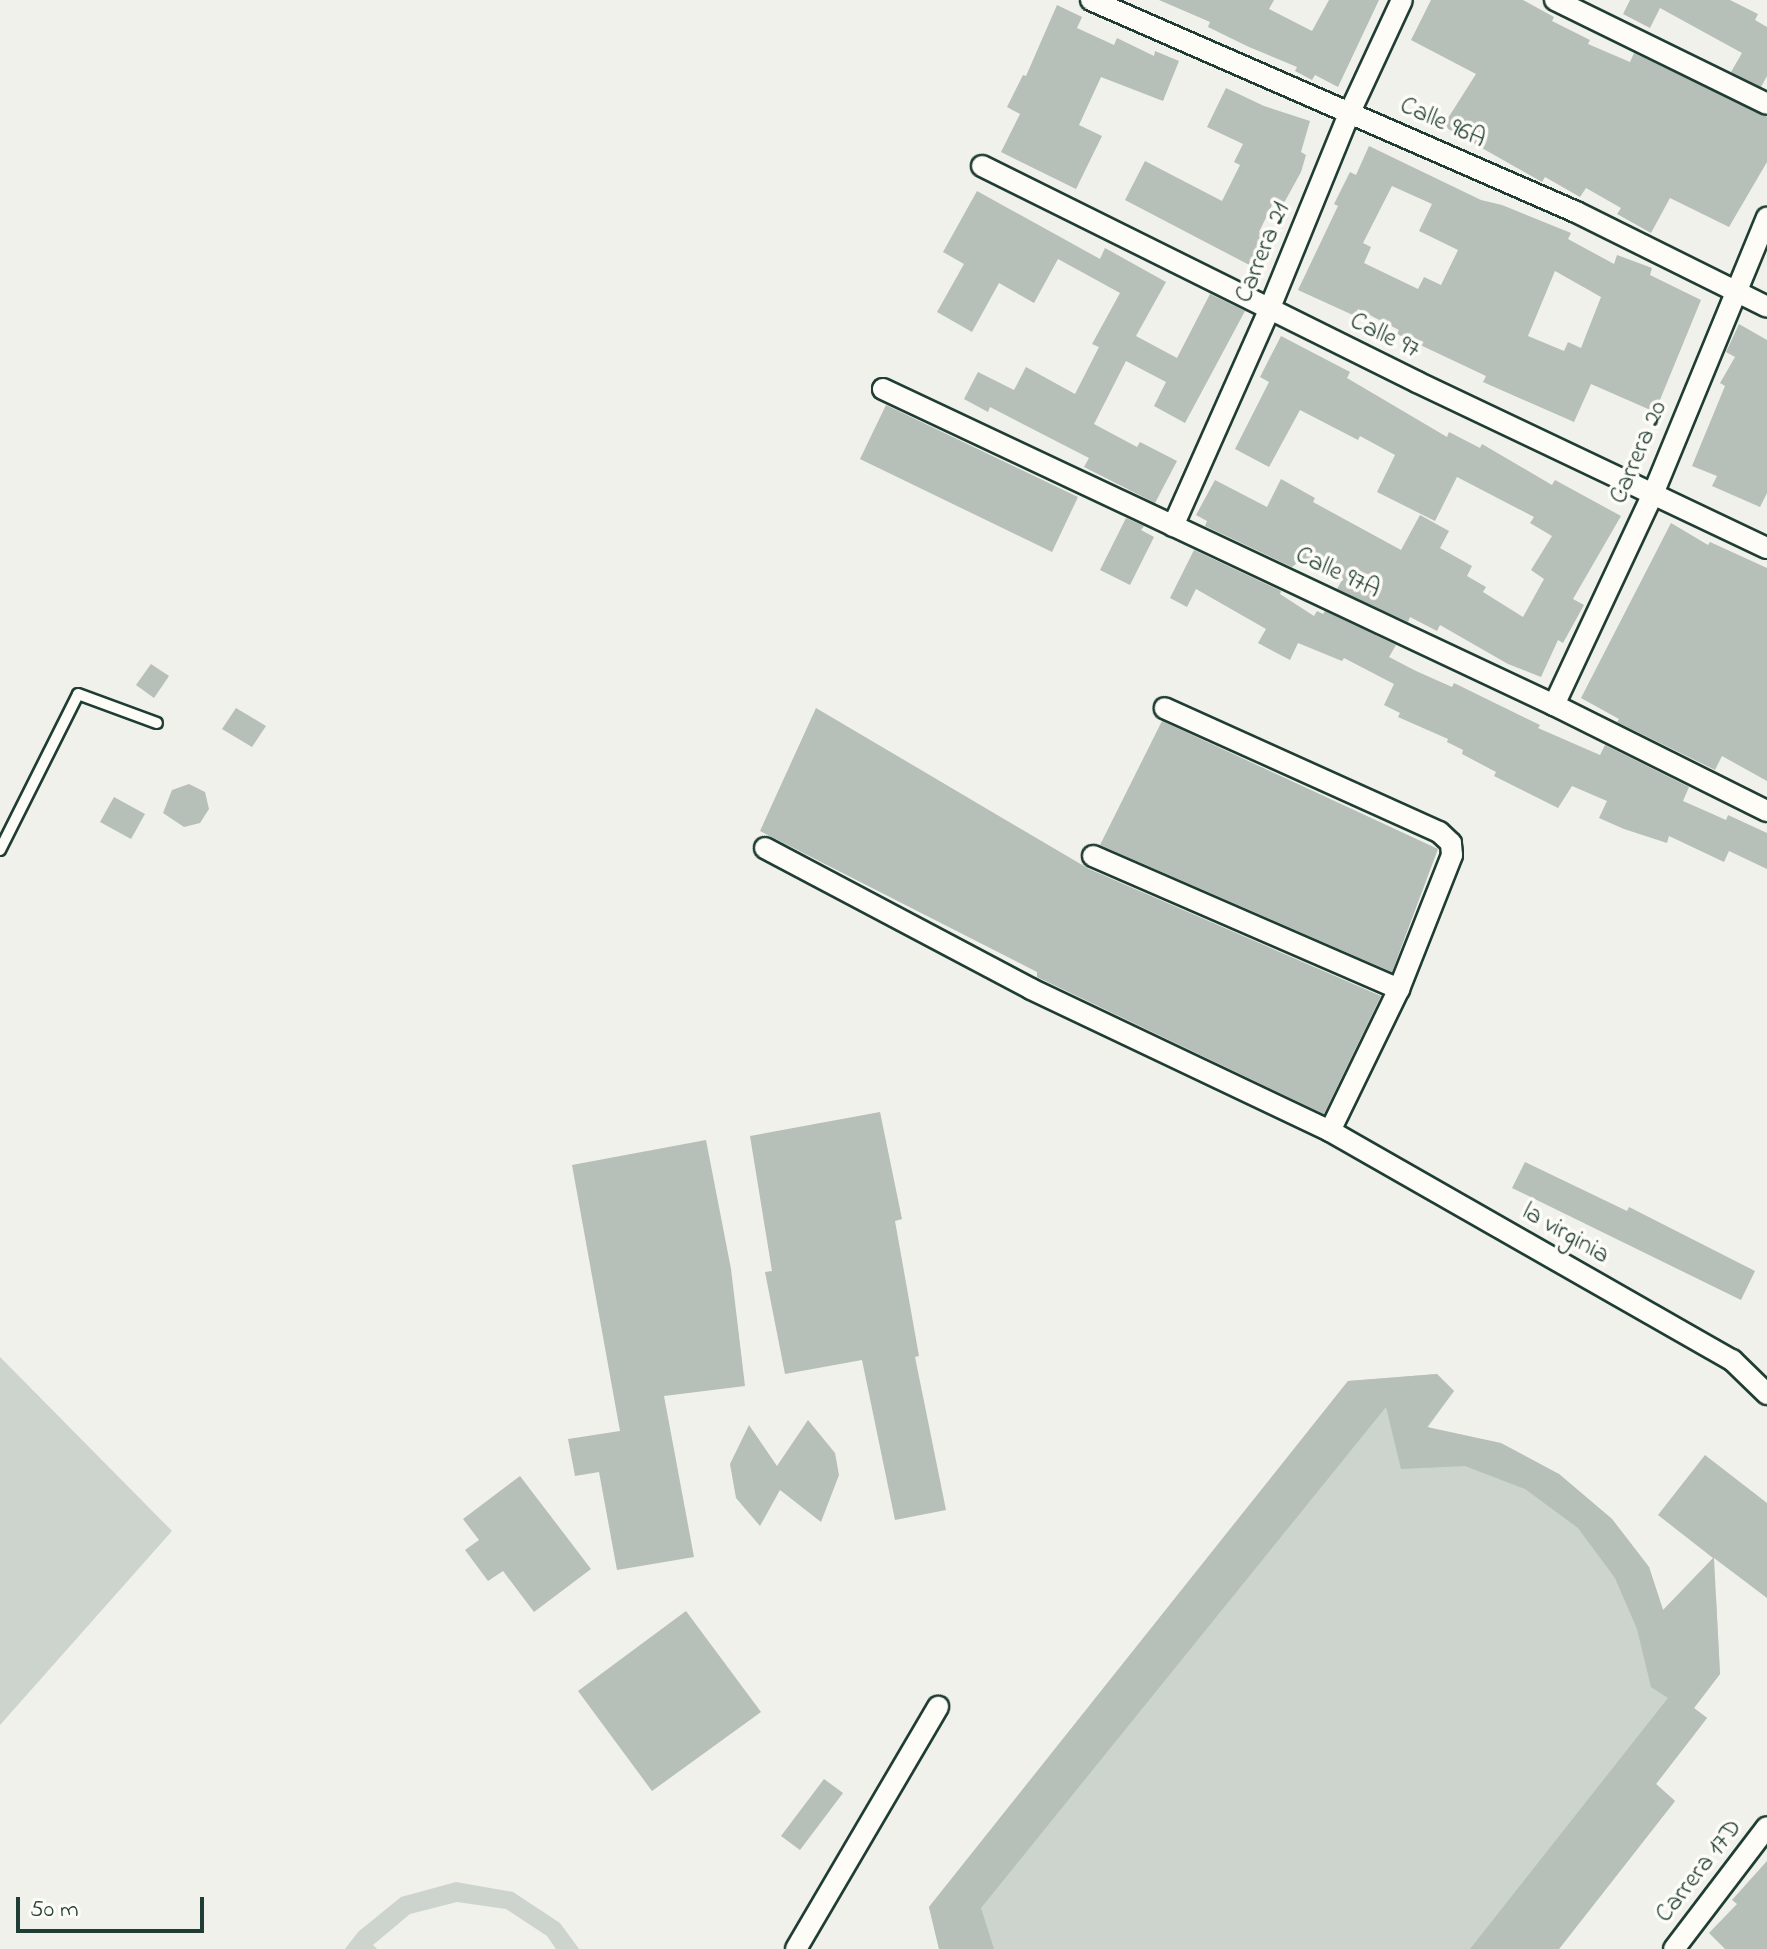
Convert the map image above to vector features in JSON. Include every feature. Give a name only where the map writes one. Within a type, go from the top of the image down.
[{"type":"street","name":"Calle 96A","points":[[1091,0],[1576,212],[1767,307]]},
{"type":"street","name":"Carrera 21","points":[[1173,526],[1269,310],[1350,112],[1402,0]]},
{"type":"street","points":[[1555,0],[1767,104]]},
{"type":"street","name":"Calle 97","points":[[982,166],[1269,310],[1767,548]]},
{"type":"street","name":"Carrera 20","points":[[1554,705],[1653,494],[1767,218]]},
{"type":"street","name":"Calle 97A","points":[[883,389],[1554,705],[1767,811]]},
{"type":"street","points":[[1165,708],[1439,832],[1451,843],[1452,855],[1399,989],[1330,1131]]},
{"type":"street","name":"la virginia","points":[[765,848],[1031,989],[1330,1131],[1732,1360],[1767,1394]]},
{"type":"street","points":[[1093,856],[1399,989]]},
{"type":"street","points":[[796,1949],[938,1707]]},
{"type":"street","name":"Carrera 17D","points":[[1674,1949],[1767,1827]]},
{"type":"lane","points":[[0,850],[78,694],[157,723]]},
{"type":"shaded area","points":[[0,1357],[172,1531],[0,1725]]},
{"type":"shaded area","points":[[1437,1374],[1454,1391],[1428,1427],[1559,1474],[1612,1519],[1649,1567],[1663,1610],[1716,1598],[1720,1674],[1694,1708],[1707,1718],[1656,1784],[1675,1801],[1559,1949],[939,1949],[929,1907],[1348,1381]]},
{"type":"shaded area","points":[[456,1882],[513,1892],[560,1923],[579,1949],[556,1949],[547,1936],[506,1909],[457,1902],[410,1914],[373,1945],[377,1949],[345,1949],[358,1932],[401,1897]]},
{"type":"building","points":[[1159,0],[1274,0],[1269,9],[1312,31],[1329,0],[1379,0],[1338,87],[1315,75],[1312,80],[1295,71],[1297,67],[1249,47],[1208,27],[1210,22]]},
{"type":"building","points":[[1431,0],[1523,0],[1554,17],[1552,21],[1590,40],[1588,44],[1630,62],[1634,53],[1767,117],[1767,162],[1729,227],[1670,198],[1651,233],[1617,214],[1621,208],[1586,188],[1580,197],[1545,177],[1542,182],[1443,126],[1476,74],[1411,40]]},
{"type":"building","points":[[1630,0],[1730,0],[1758,14],[1755,20],[1767,27],[1767,76],[1761,87],[1731,72],[1742,53],[1660,8],[1650,28],[1623,14]]},
{"type":"building","points":[[1057,5],[1082,17],[1077,28],[1114,45],[1117,38],[1154,56],[1155,51],[1179,61],[1163,101],[1101,77],[1079,125],[1102,136],[1076,189],[1001,152],[1020,114],[1007,107],[1023,75],[1026,76]]},
{"type":"building","points":[[1226,88],[1264,106],[1310,121],[1301,152],[1306,155],[1301,172],[1284,203],[1275,199],[1259,232],[1273,240],[1257,269],[1125,200],[1145,161],[1222,201],[1240,165],[1234,162],[1243,144],[1207,127]]},
{"type":"building","points":[[1369,146],[1481,200],[1502,205],[1571,233],[1568,239],[1614,264],[1617,255],[1652,268],[1650,275],[1701,300],[1655,412],[1591,384],[1574,422],[1483,382],[1486,376],[1397,334],[1399,330],[1358,309],[1355,316],[1298,290],[1338,206],[1334,204],[1350,172],[1356,175]],"holes":[[[1392,186],[1432,204],[1419,231],[1458,250],[1441,285],[1424,277],[1418,289],[1364,263],[1371,247],[1363,243]],[[1555,271],[1601,297],[1581,348],[1568,342],[1564,351],[1528,336]]]},
{"type":"building","points":[[977,191],[1100,259],[1105,248],[1166,282],[1136,336],[1177,358],[1210,294],[1245,311],[1185,423],[1154,406],[1166,382],[1126,361],[1094,424],[1137,447],[1140,442],[1177,461],[1155,503],[1084,467],[1089,458],[990,407],[988,412],[964,399],[978,372],[1014,390],[1026,367],[1075,394],[1099,347],[1092,344],[1120,293],[1058,259],[1034,303],[999,283],[972,332],[937,312],[964,264],[943,252]]},
{"type":"building","points":[[1739,324],[1767,340],[1767,493],[1760,507],[1712,486],[1717,476],[1692,466],[1725,386],[1720,383],[1735,357],[1726,352]]},
{"type":"building","points":[[1281,336],[1350,372],[1347,378],[1447,437],[1449,432],[1480,448],[1482,444],[1552,485],[1555,480],[1621,516],[1573,599],[1584,605],[1563,643],[1558,640],[1541,677],[1508,664],[1440,625],[1437,631],[1410,617],[1408,622],[1337,589],[1341,582],[1301,560],[1292,567],[1205,526],[1207,521],[1196,515],[1215,480],[1267,507],[1281,479],[1315,498],[1313,502],[1401,550],[1420,515],[1449,531],[1440,548],[1472,566],[1467,576],[1486,587],[1483,592],[1523,617],[1544,579],[1531,570],[1552,536],[1530,523],[1534,517],[1457,477],[1435,521],[1377,492],[1395,455],[1300,410],[1269,467],[1235,449],[1269,382],[1260,377]]},
{"type":"building","points":[[886,405],[1078,497],[1052,552],[860,459]]},
{"type":"building","points":[[1126,518],[1144,526],[1141,530],[1154,537],[1130,585],[1100,570]]},
{"type":"building","points":[[1671,523],[1708,545],[1710,542],[1767,568],[1767,781],[1722,756],[1715,770],[1617,722],[1619,719],[1581,698]]},
{"type":"building","points":[[1194,550],[1281,591],[1280,594],[1314,616],[1317,611],[1323,614],[1325,611],[1396,645],[1389,657],[1416,671],[1452,687],[1454,683],[1540,725],[1538,728],[1600,755],[1605,745],[1689,787],[1683,801],[1726,820],[1728,815],[1767,833],[1767,869],[1729,851],[1724,862],[1669,836],[1667,843],[1624,829],[1599,818],[1607,801],[1572,786],[1558,808],[1494,776],[1496,772],[1462,754],[1463,750],[1447,742],[1448,739],[1398,717],[1400,713],[1384,705],[1394,684],[1344,658],[1342,661],[1298,643],[1290,660],[1258,643],[1266,629],[1196,589],[1187,607],[1170,598]]},
{"type":"building","points":[[151,664],[169,676],[154,698],[136,685]]},
{"type":"building","points":[[236,708],[266,726],[252,747],[222,729]]},
{"type":"building","points":[[816,708],[1089,869],[1381,996],[1324,1114],[1037,977],[1037,972],[760,831]]},
{"type":"building","points":[[1162,721],[1438,849],[1392,972],[1100,845]]},
{"type":"building","points":[[189,784],[205,792],[209,809],[200,823],[184,827],[163,813],[172,790]]},
{"type":"building","points":[[114,797],[145,814],[131,839],[100,822]]},
{"type":"building","points":[[880,1112],[902,1219],[895,1221],[919,1356],[915,1357],[946,1510],[895,1520],[862,1360],[785,1374],[765,1272],[772,1271],[750,1136]]},
{"type":"building","points":[[706,1140],[731,1269],[745,1386],[664,1396],[694,1557],[617,1570],[599,1472],[575,1476],[568,1439],[620,1431],[572,1165]]},
{"type":"building","points":[[1525,1162],[1627,1211],[1629,1207],[1755,1271],[1741,1300],[1512,1188]]},
{"type":"building","points":[[1437,1374],[1454,1391],[1427,1427],[1501,1443],[1559,1474],[1612,1519],[1649,1567],[1663,1610],[1713,1558],[1658,1515],[1705,1455],[1767,1503],[1767,1598],[1714,1558],[1720,1674],[1694,1708],[1707,1718],[1656,1784],[1675,1801],[1559,1949],[1470,1949],[1668,1698],[1651,1687],[1637,1629],[1615,1578],[1578,1528],[1525,1489],[1465,1466],[1401,1469],[1386,1407],[981,1908],[994,1949],[939,1949],[929,1907],[1348,1381]]},
{"type":"building","points":[[808,1420],[835,1453],[839,1475],[821,1522],[780,1490],[760,1526],[736,1498],[730,1464],[749,1425],[777,1466]]},
{"type":"building","points":[[520,1476],[591,1569],[534,1612],[503,1571],[488,1581],[465,1550],[479,1540],[463,1519]]},
{"type":"building","points":[[686,1611],[761,1712],[652,1791],[578,1691]]},
{"type":"building","points":[[824,1779],[843,1793],[800,1850],[781,1836]]},
{"type":"building","points":[[1767,1861],[1767,1949],[1725,1949],[1709,1933],[1737,1904],[1732,1900]]}]
